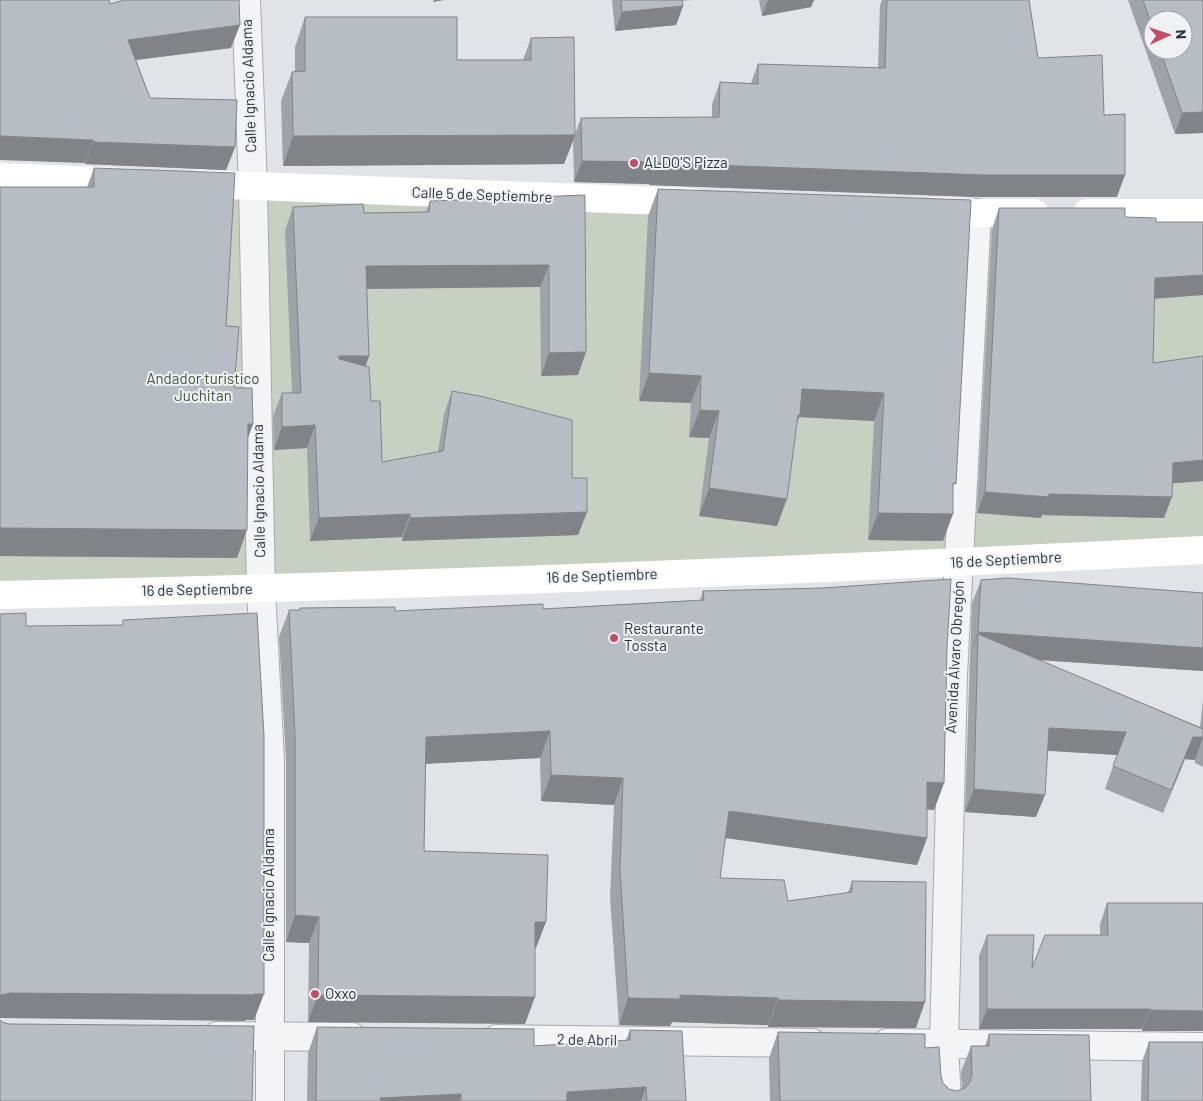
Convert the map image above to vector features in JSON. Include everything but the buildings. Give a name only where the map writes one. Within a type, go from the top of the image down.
[{"type":"street","name":"Calle Ignacio Aldama","points":[[246,0],[253,186],[260,589],[270,761],[270,1101]]},
{"type":"street","name":"Calle 5 de Septiembre","points":[[0,177],[719,203]]},
{"type":"street","points":[[907,210],[977,213],[1203,213]]},
{"type":"street","name":"Avenida Álvaro Obregón","points":[[947,1101],[944,1044],[953,675],[977,213]]},
{"type":"street","name":"16 de Septiembre","points":[[0,595],[260,589],[959,563],[1203,550]]},
{"type":"street","points":[[189,1036],[378,1038]]},
{"type":"street","name":"2 de Abril","points":[[477,1039],[834,1043]]},
{"type":"street","points":[[864,1043],[1203,1046]]},
{"type":"green space","name":"Andador turistico Juchitan","points":[[0,177],[1203,213],[1203,550],[0,595]]},
{"type":"place","name":"ALDO'S Pizza","points":[[634,163]]},
{"type":"place","name":"Restaurante Tossta","points":[[614,638]]},
{"type":"place","name":"Oxxo","points":[[315,994]]}]
